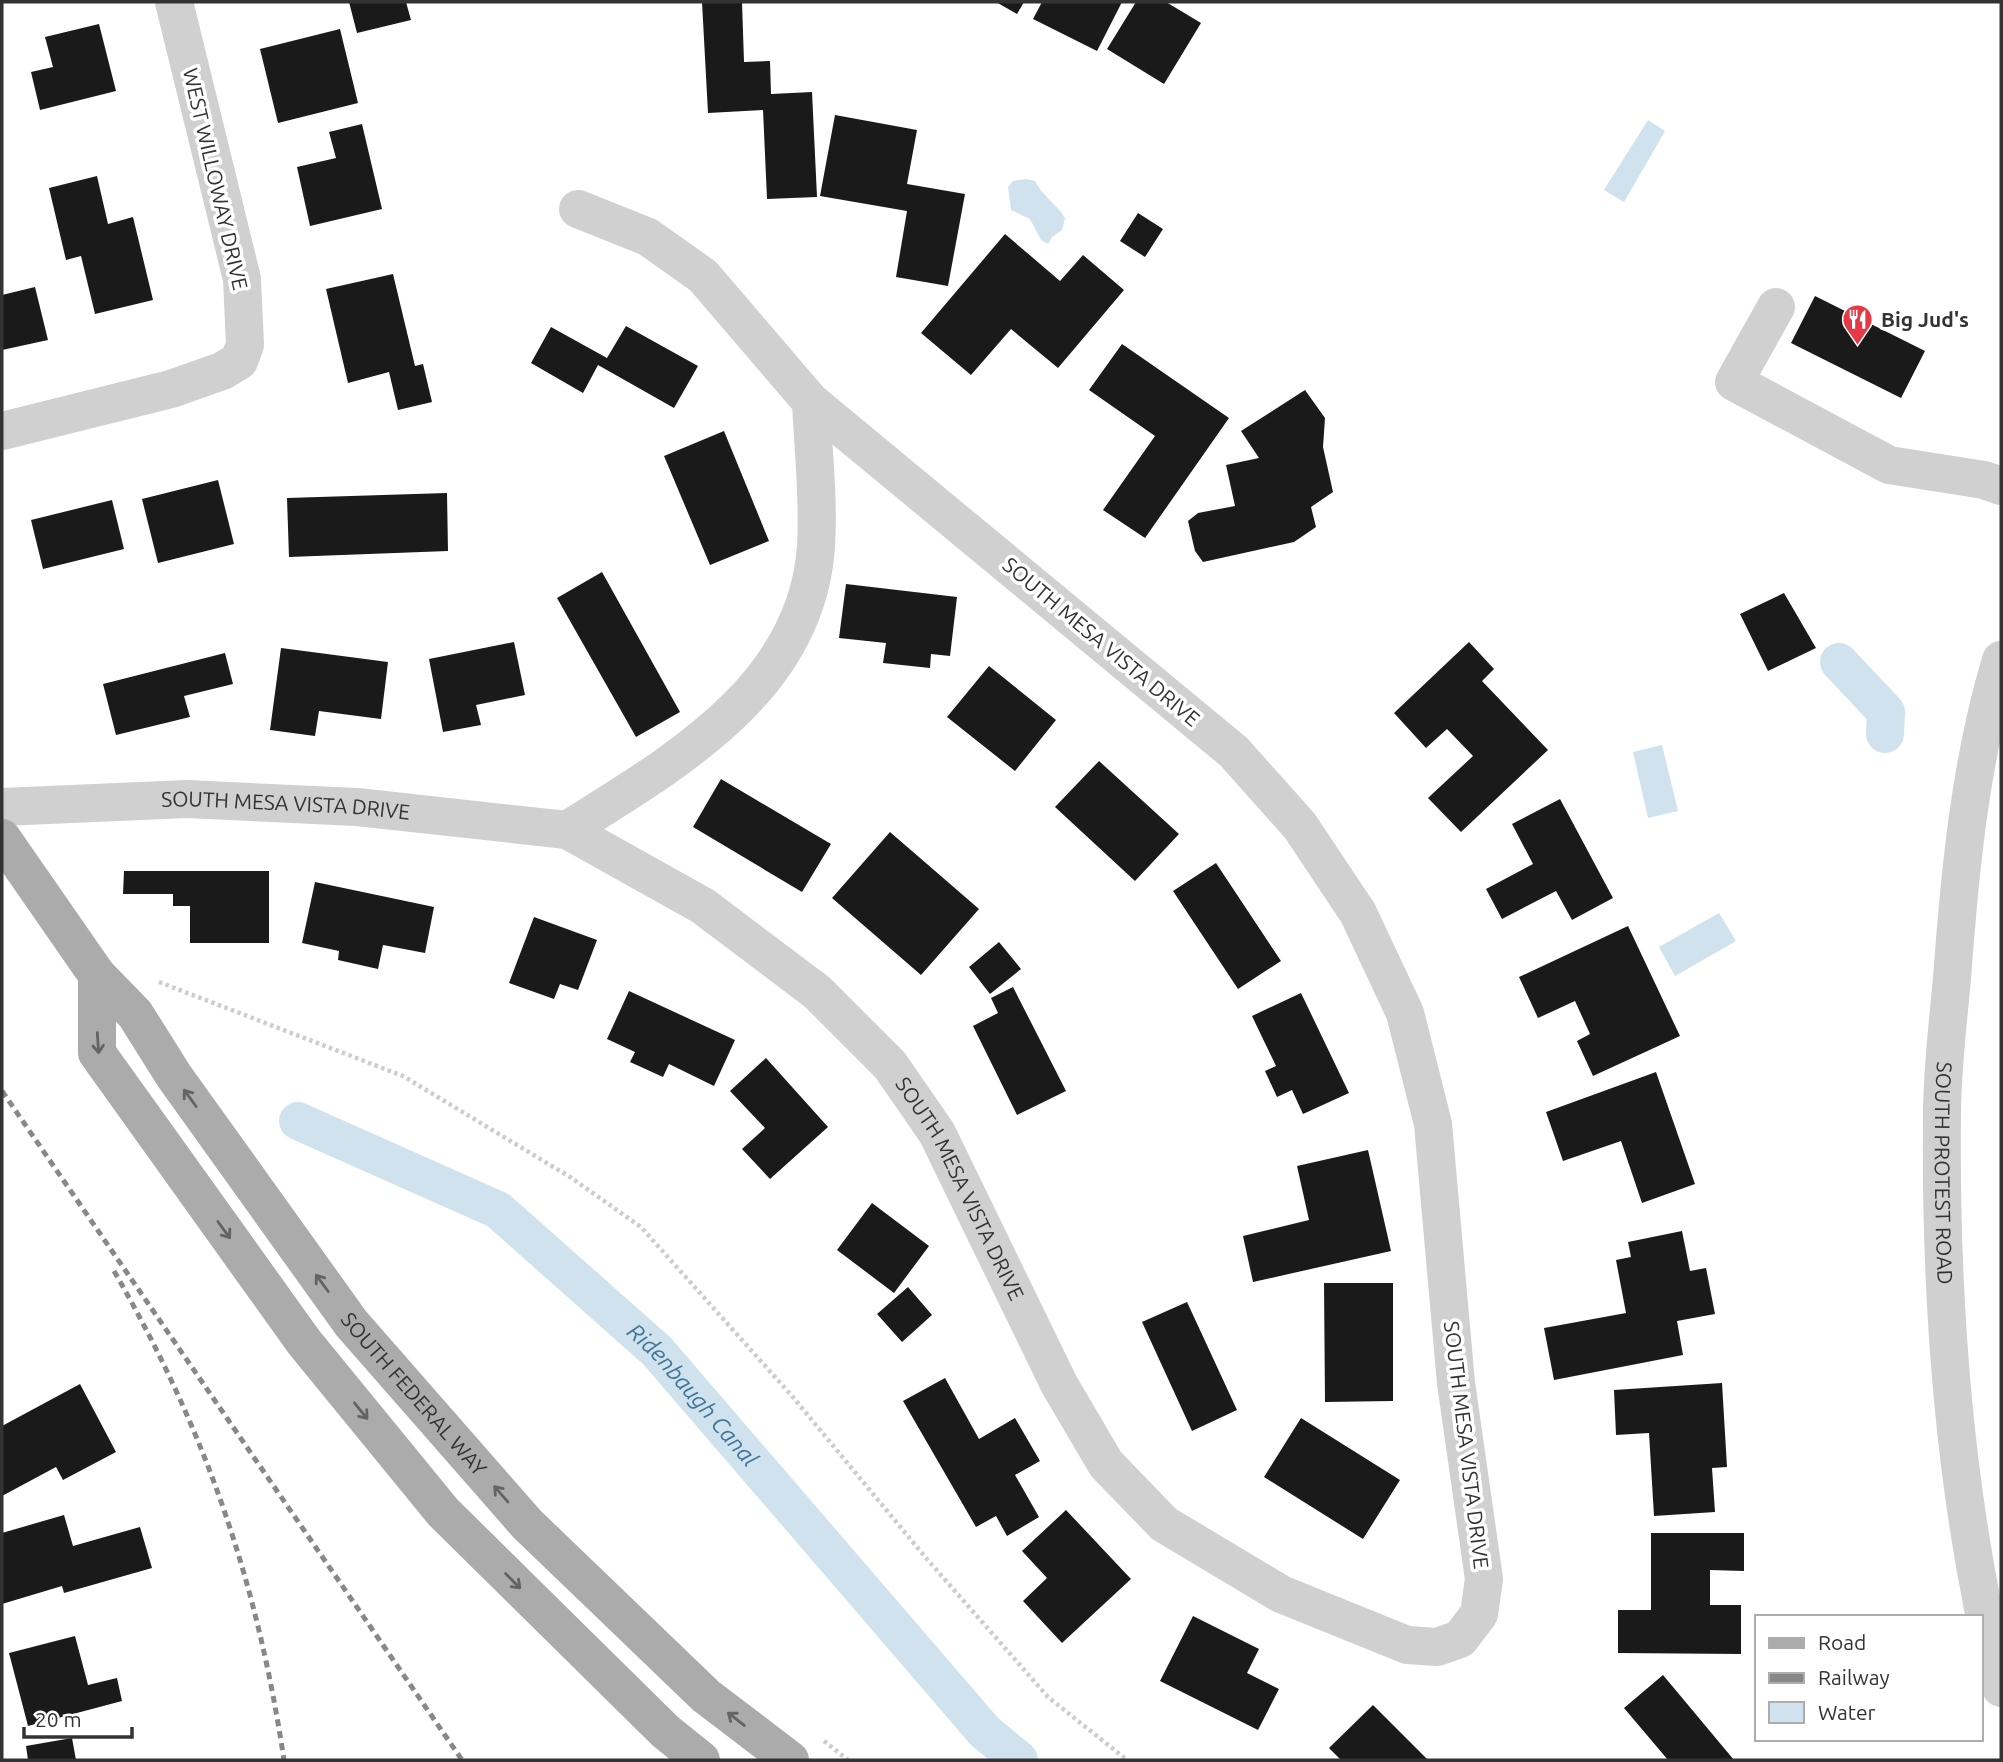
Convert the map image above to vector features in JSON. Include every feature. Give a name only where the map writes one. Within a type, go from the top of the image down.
[{"type":"main road","name":"SOUTH FEDERAL WAY","points":[[2,838],[97,975],[135,1014],[174,1076],[351,1323],[527,1524],[706,1696],[803,1748]]},
{"type":"main road","points":[[97,975],[97,1053],[304,1342],[443,1512],[665,1731],[701,1760]]},
{"type":"street","name":"WEST WILLOWAY DRIVE","points":[[2,431],[171,389],[222,371],[239,360],[245,345],[242,279],[174,2]]},
{"type":"street","name":"SOUTH MESA VISTA DRIVE","points":[[2,807],[187,799],[357,807],[567,830],[703,906],[817,992],[890,1065],[937,1133],[1059,1384],[1099,1453],[1106,1464],[1164,1524],[1281,1594],[1407,1645],[1437,1647],[1460,1639],[1479,1614],[1484,1579],[1456,1383],[1433,1124],[1405,1013],[1357,913],[1300,826],[1234,752],[811,402],[703,276],[648,237],[578,209]]},
{"type":"street","points":[[1776,307],[1734,382],[1889,465],[1984,480],[2001,486]]},
{"type":"street","points":[[567,830],[680,759],[747,701],[789,641],[809,588],[816,546],[811,402]]},
{"type":"street","name":"SOUTH PROTEST ROAD","points":[[2001,660],[1994,711],[1961,859],[1942,1114],[1950,1379],[1964,1503],[2001,1688]]},
{"type":"path","points":[[152,979],[403,1076],[570,1177],[640,1227],[792,1396],[926,1558],[1048,1697],[1127,1760]]},
{"type":"path","points":[[803,1748],[848,1760]]},
{"type":"water","points":[[1648,120],[1665,131],[1624,202],[1604,190]]},
{"type":"water","points":[[1013,181],[1035,181],[1065,218],[1062,230],[1052,237],[1048,244],[1041,240],[1030,219],[1011,210],[1008,187]]},
{"type":"water","points":[[1662,745],[1678,811],[1648,818],[1633,752]]},
{"type":"water","points":[[1719,913],[1736,941],[1675,976],[1659,947]]},
{"type":"building","points":[[349,2],[406,2],[411,20],[357,33]]},
{"type":"building","points":[[702,2],[742,2],[744,62],[770,61],[771,94],[812,92],[817,197],[767,199],[763,110],[708,113]]},
{"type":"building","points":[[996,2],[1024,2],[1017,14]]},
{"type":"building","points":[[1042,2],[1122,2],[1097,51],[1033,19]]},
{"type":"building","points":[[1136,2],[1166,2],[1201,23],[1164,84],[1107,49]]},
{"type":"building","points":[[99,24],[116,91],[40,110],[31,72],[53,67],[45,37]]},
{"type":"building","points":[[340,29],[358,103],[278,123],[260,49]]},
{"type":"building","points":[[835,115],[917,130],[907,184],[965,194],[948,286],[896,277],[907,211],[820,196]]},
{"type":"building","points":[[362,124],[382,209],[310,226],[297,167],[336,158],[329,132]]},
{"type":"building","points":[[97,176],[108,224],[133,217],[153,300],[95,314],[81,256],[66,260],[49,188]]},
{"type":"building","points":[[1138,213],[1163,229],[1145,257],[1120,241]]},
{"type":"building","points":[[1005,234],[1060,281],[1083,255],[1124,290],[1058,368],[1011,329],[971,375],[921,333]]},
{"type":"building","points":[[393,274],[415,366],[423,364],[432,402],[398,410],[389,372],[348,383],[326,289]]},
{"type":"building","points":[[35,287],[48,340],[2,350],[2,295]]},
{"type":"building","name":"Big Jud's","points":[[1815,296],[1925,351],[1901,398],[1791,343]]},
{"type":"building","points":[[626,326],[698,366],[674,408],[598,365],[583,393],[531,363],[551,327],[607,358]]},
{"type":"building","points":[[1122,344],[1229,418],[1145,538],[1103,510],[1155,436],[1089,390]]},
{"type":"building","points":[[1305,390],[1325,418],[1323,447],[1333,492],[1311,507],[1316,527],[1294,542],[1203,562],[1195,551],[1188,521],[1198,513],[1235,506],[1226,465],[1259,458],[1241,431]]},
{"type":"building","points":[[724,431],[769,541],[710,565],[664,456]]},
{"type":"building","points":[[218,480],[234,544],[158,563],[142,499]]},
{"type":"building","points":[[447,493],[448,551],[289,557],[287,498]]},
{"type":"building","points":[[112,500],[124,549],[43,569],[31,520]]},
{"type":"building","points":[[602,572],[680,712],[636,737],[557,598]]},
{"type":"building","points":[[846,584],[957,597],[950,656],[931,654],[930,668],[883,663],[886,643],[839,638]]},
{"type":"building","points":[[1784,593],[1816,648],[1768,671],[1740,614]]},
{"type":"building","points":[[514,642],[525,695],[476,705],[481,725],[443,732],[429,659]]},
{"type":"building","points":[[1469,642],[1494,669],[1482,681],[1548,750],[1461,832],[1428,798],[1473,756],[1447,729],[1426,748],[1394,713]]},
{"type":"building","points":[[281,648],[388,662],[381,719],[319,711],[315,736],[270,730]]},
{"type":"building","points":[[225,653],[233,684],[184,696],[190,717],[116,735],[103,684]]},
{"type":"building","points":[[989,666],[1056,720],[1015,771],[947,717]]},
{"type":"building","points":[[1099,761],[1179,834],[1135,881],[1055,807]]},
{"type":"building","points":[[721,779],[831,844],[802,892],[693,827]]},
{"type":"building","points":[[1560,799],[1613,898],[1572,920],[1556,891],[1502,919],[1486,889],[1533,864],[1512,824]]},
{"type":"building","points":[[890,832],[979,909],[921,975],[832,898]]},
{"type":"building","points":[[1216,863],[1281,961],[1238,989],[1173,891]]},
{"type":"building","points":[[124,871],[269,871],[269,943],[190,943],[190,906],[173,906],[173,894],[123,894]]},
{"type":"building","points":[[315,882],[434,907],[425,953],[383,945],[378,969],[338,960],[339,951],[302,943]]},
{"type":"building","points":[[534,917],[597,940],[578,990],[560,984],[554,999],[509,983]]},
{"type":"building","points":[[1628,926],[1680,1036],[1593,1076],[1577,1041],[1590,1034],[1575,1001],[1538,1018],[1519,977]]},
{"type":"building","points":[[999,942],[1021,969],[990,994],[969,967]]},
{"type":"building","points":[[1013,987],[1066,1091],[1017,1115],[973,1026],[998,1013],[991,998]]},
{"type":"building","points":[[629,991],[735,1040],[714,1086],[669,1064],[663,1077],[630,1062],[635,1052],[607,1039]]},
{"type":"building","points":[[1301,993],[1349,1093],[1303,1114],[1292,1090],[1277,1097],[1265,1071],[1276,1066],[1252,1016]]},
{"type":"building","points":[[766,1058],[828,1127],[770,1179],[742,1149],[765,1128],[730,1091]]},
{"type":"building","points":[[1656,1072],[1695,1184],[1642,1203],[1621,1141],[1563,1161],[1546,1112]]},
{"type":"building","points":[[1368,1150],[1391,1251],[1253,1282],[1243,1236],[1309,1220],[1297,1166]]},
{"type":"building","points":[[872,1203],[929,1246],[894,1293],[837,1250]]},
{"type":"building","points":[[1682,1231],[1690,1271],[1706,1268],[1715,1314],[1677,1321],[1683,1355],[1554,1380],[1544,1328],[1626,1313],[1616,1260],[1631,1257],[1628,1242]]},
{"type":"building","points":[[1324,1283],[1393,1283],[1393,1401],[1325,1402]]},
{"type":"building","points":[[908,1287],[932,1315],[902,1342],[877,1314]]},
{"type":"building","points":[[1187,1302],[1237,1410],[1192,1431],[1142,1322]]},
{"type":"building","points":[[945,1378],[979,1439],[1015,1418],[1040,1461],[1015,1475],[1039,1517],[1007,1536],[996,1516],[976,1527],[903,1401]]},
{"type":"building","points":[[1722,1383],[1727,1467],[1712,1468],[1715,1512],[1654,1516],[1649,1433],[1616,1435],[1614,1390]]},
{"type":"building","points":[[80,1384],[116,1452],[63,1480],[56,1467],[2,1496],[2,1426]]},
{"type":"building","points":[[1301,1418],[1400,1480],[1363,1539],[1264,1477]]},
{"type":"building","points":[[1066,1510],[1131,1579],[1062,1643],[1023,1601],[1047,1578],[1022,1551]]},
{"type":"building","points":[[64,1515],[73,1546],[140,1527],[152,1568],[64,1593],[62,1586],[2,1604],[2,1533]]},
{"type":"building","points":[[1651,1533],[1744,1533],[1744,1571],[1710,1570],[1710,1605],[1741,1605],[1741,1654],[1618,1653],[1618,1610],[1651,1610]]},
{"type":"building","points":[[1193,1616],[1259,1649],[1247,1673],[1279,1689],[1258,1730],[1160,1681]]},
{"type":"building","points":[[75,1636],[88,1685],[117,1678],[122,1701],[28,1726],[9,1653]]},
{"type":"building","points":[[1663,1675],[1734,1760],[1668,1760],[1624,1708]]},
{"type":"building","points":[[1373,1705],[1428,1760],[1341,1760],[1329,1748]]},
{"type":"building","points":[[72,1738],[76,1760],[28,1760],[26,1746]]},
{"type":"waterway","points":[[1839,662],[1886,712],[1885,734]]},
{"type":"waterway","name":"Ridenbaugh Canal","points":[[298,1121],[498,1210],[657,1351],[985,1732],[1019,1760]]},
{"type":"railway","points":[[2,1091],[462,1760]]},
{"type":"railway","points":[[114,1271],[175,1389],[223,1507],[259,1630],[284,1760]]},
{"type":"place","name":"Big Jud's","points":[[1858,347]]}]
